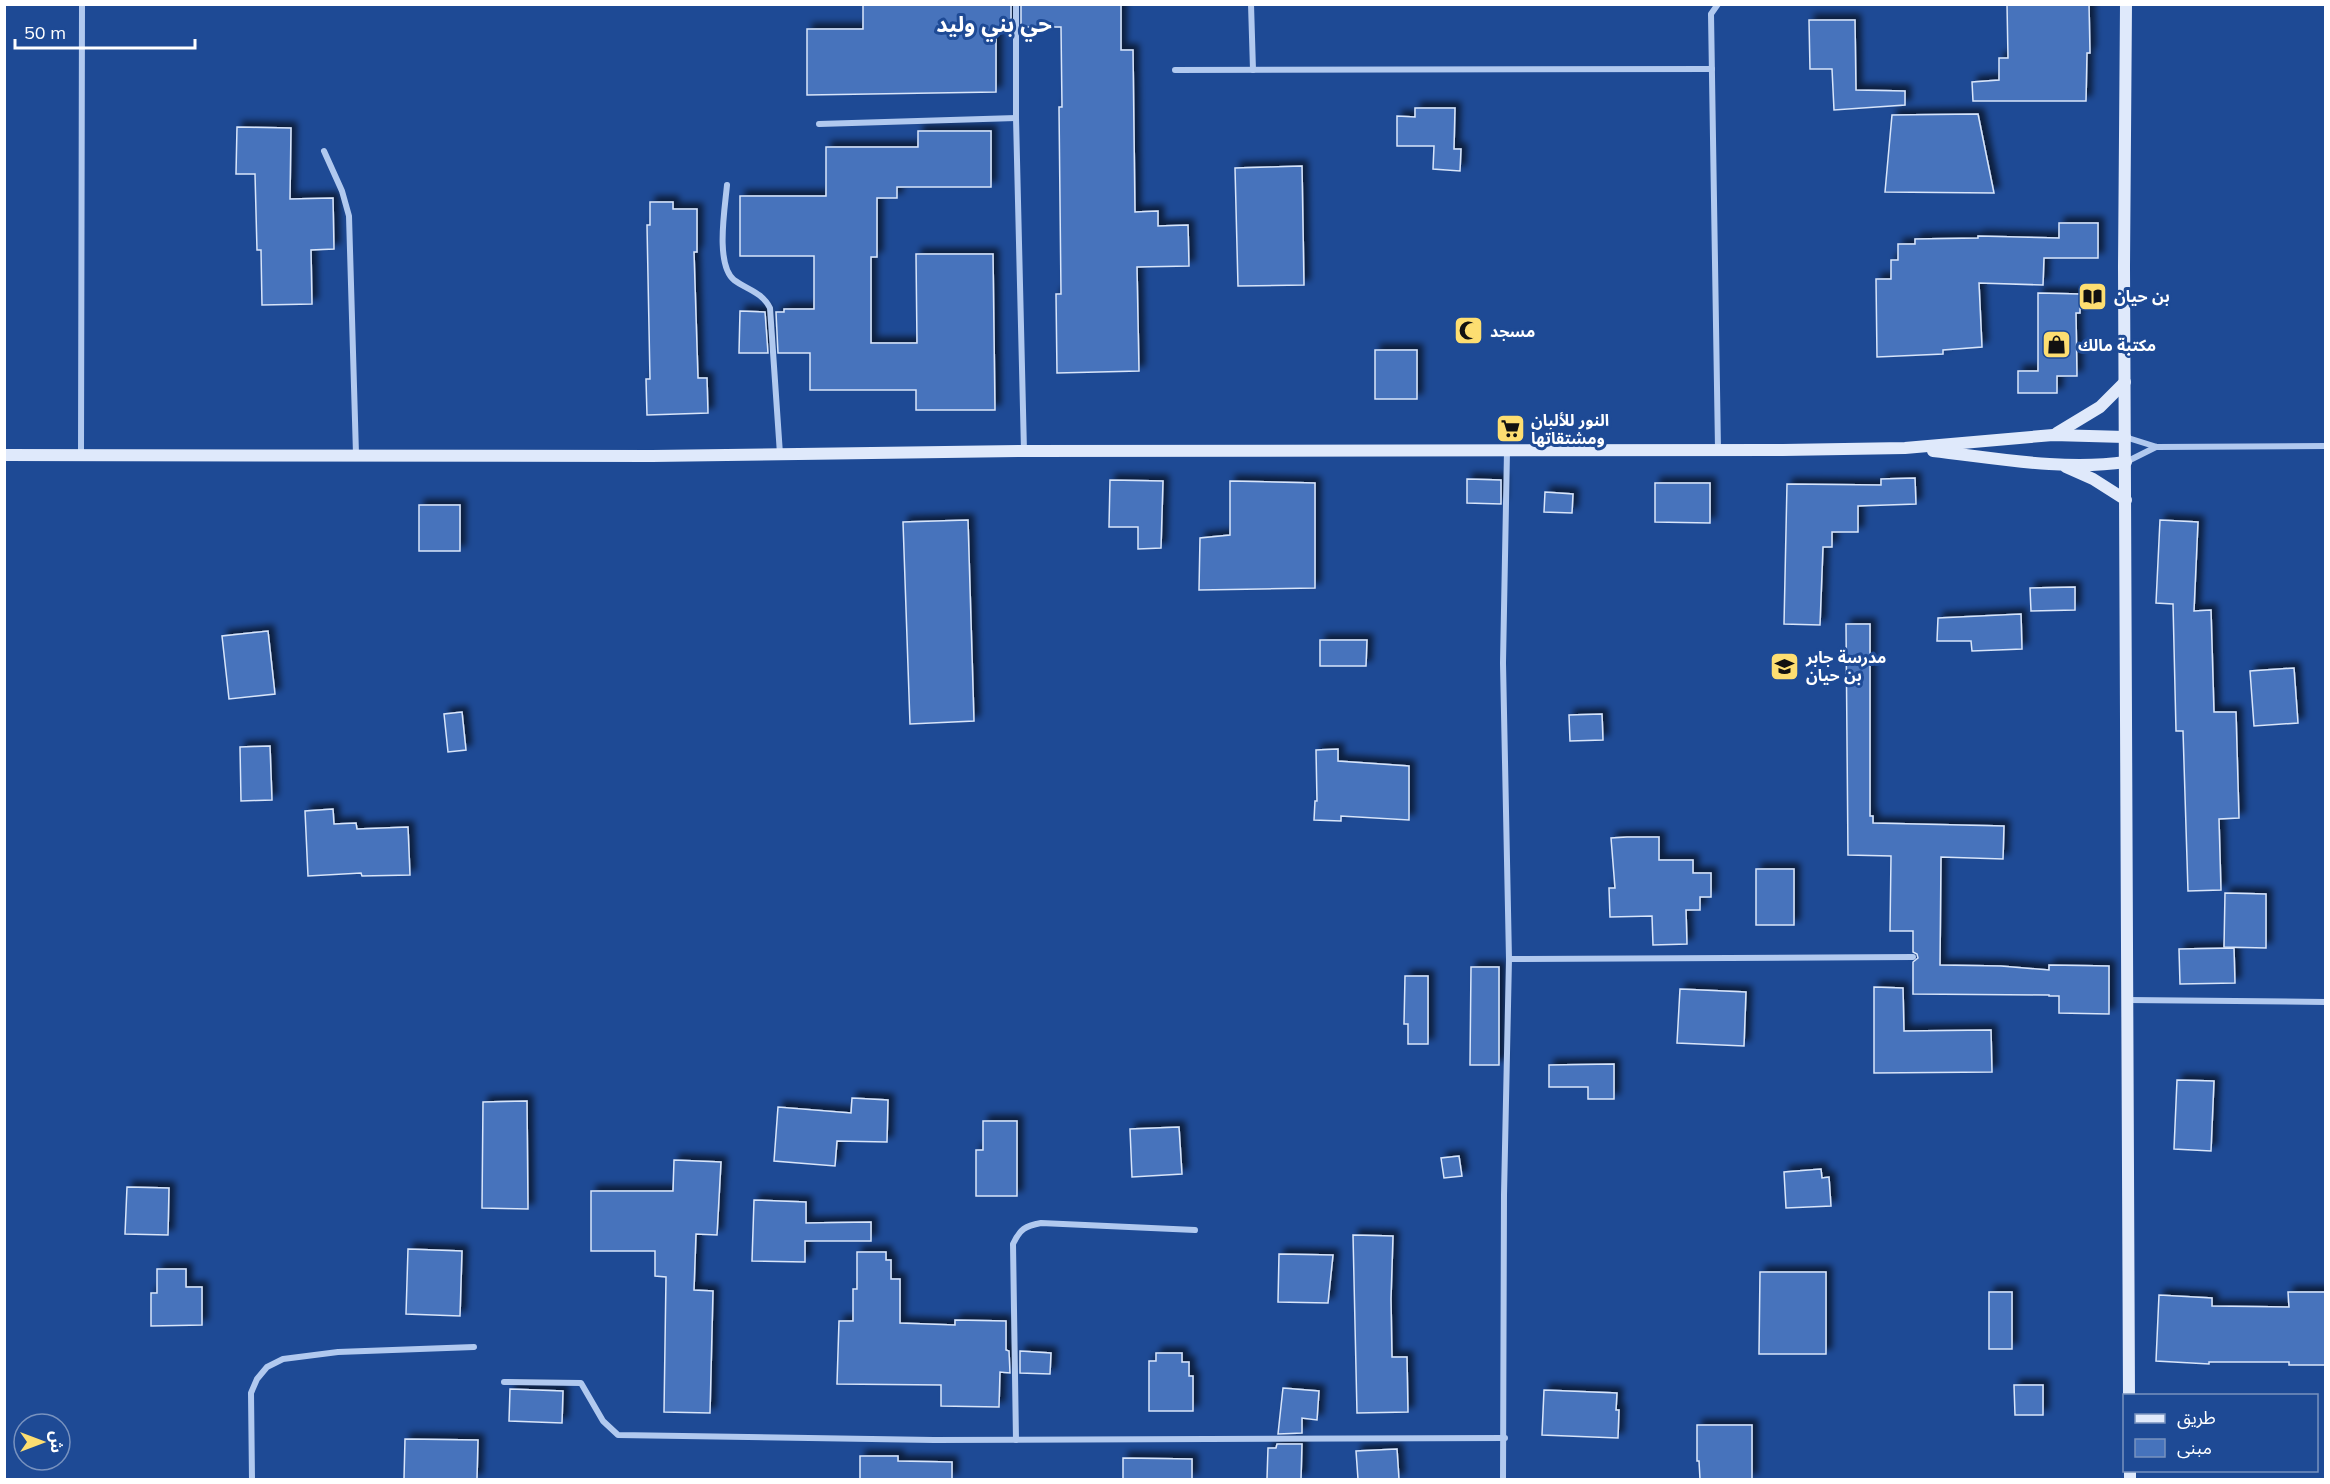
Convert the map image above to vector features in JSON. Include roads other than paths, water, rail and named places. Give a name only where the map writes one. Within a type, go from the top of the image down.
[{"type":"main road","points":[[2126,4],[2124,267],[2129,1394]]},
{"type":"main road","points":[[2053,435],[2069,428],[2100,407],[2125,382]]},
{"type":"main road","points":[[4,455],[780,455],[1024,451],[1380,450],[1507,452],[1905,448],[2053,435],[2125,437]]},
{"type":"main road","points":[[1905,448],[2056,463],[2108,465],[2126,462]]},
{"type":"main road","points":[[2056,463],[2092,479],[2126,500]]},
{"type":"street","points":[[81,454],[82,4]]},
{"type":"street","points":[[1016,4],[1016,118],[1024,451]]},
{"type":"street","points":[[1251,4],[1253,70]]},
{"type":"street","points":[[1718,4],[1711,14],[1718,449]]},
{"type":"street","points":[[1174,70],[1712,69]]},
{"type":"street","points":[[819,124],[1016,118]]},
{"type":"street","points":[[324,151],[342,191],[349,216],[356,454]]},
{"type":"street","points":[[727,185],[723,249],[725,263],[733,279],[765,299],[770,308],[780,455]]},
{"type":"street","points":[[2125,437],[2157,447],[2325,446]]},
{"type":"street","points":[[2126,462],[2157,447]]},
{"type":"street","points":[[1503,1479],[1504,1195],[1509,959],[1503,663],[1507,452]]},
{"type":"street","points":[[1509,959],[1913,957]]},
{"type":"street","points":[[2128,1000],[2325,1002]]},
{"type":"street","points":[[1016,1440],[1013,1244],[1019,1231],[1041,1223],[1195,1230]]},
{"type":"street","points":[[252,1479],[251,1393],[257,1378],[267,1367],[283,1359],[338,1352],[474,1347]]},
{"type":"street","points":[[504,1382],[580,1383],[603,1421],[618,1435],[1016,1440],[1504,1438]]},
{"type":"place","name":"بن حيان","points":[[2093,296]]},
{"type":"place","name":"مسجد","points":[[1469,331]]},
{"type":"place","name":"مكتبة مالك","points":[[2057,345]]},
{"type":"place","name":"النور للألبان ومشتقاتها","points":[[1510,429]]},
{"type":"place","name":"مدرسة جابر بن حيان","points":[[1785,666]]},
{"type":"district","name":"حي بني وليد","points":[[994,24]]}]
